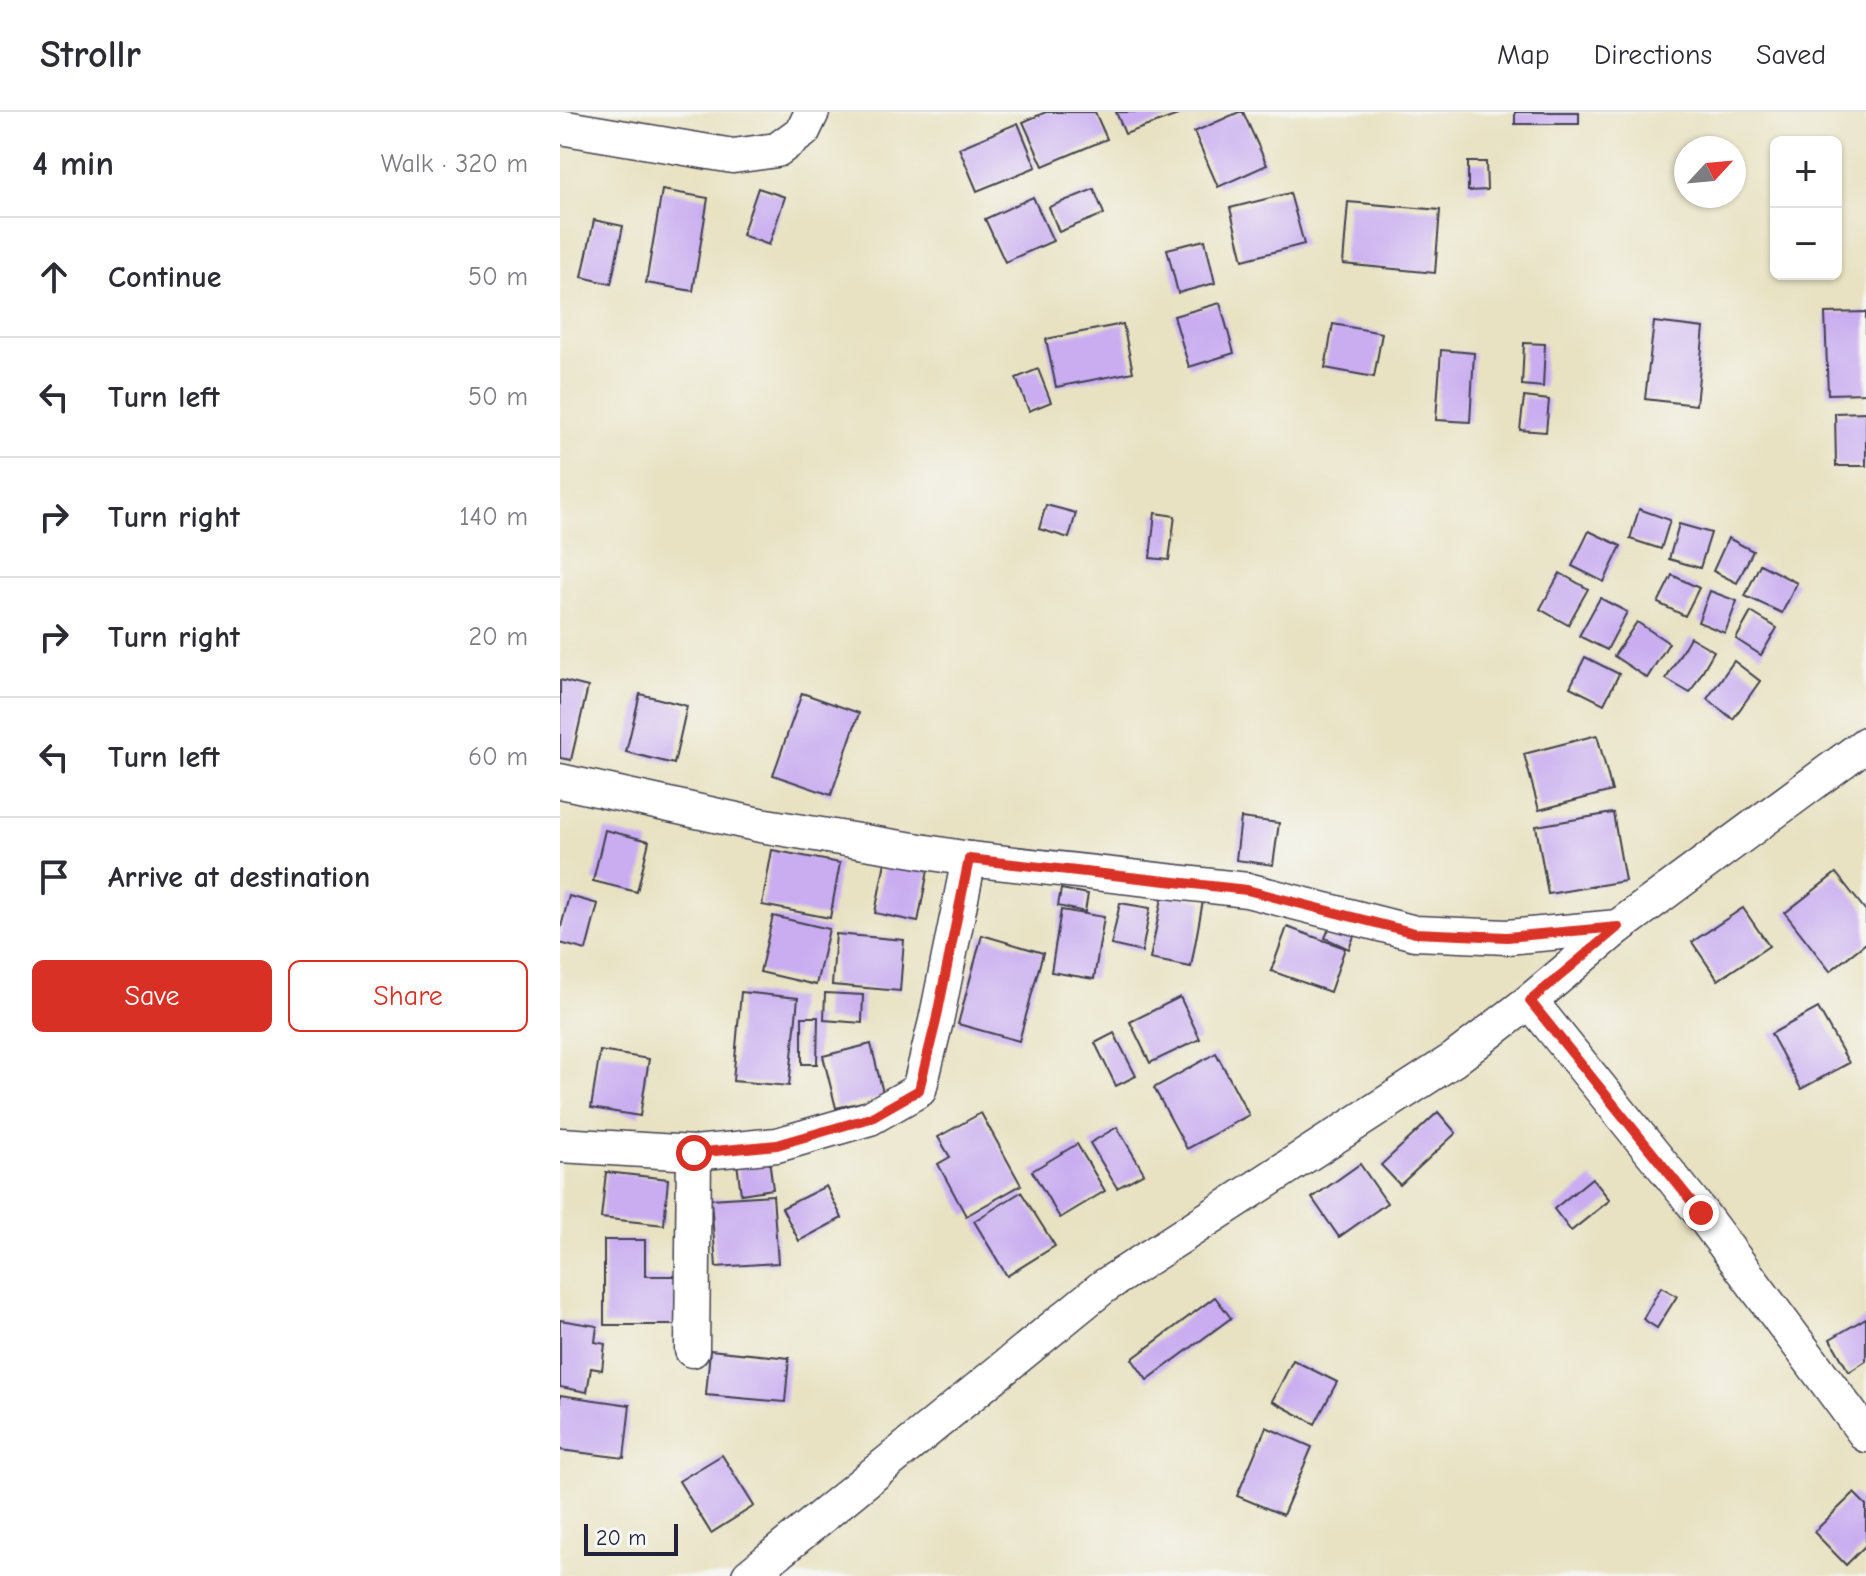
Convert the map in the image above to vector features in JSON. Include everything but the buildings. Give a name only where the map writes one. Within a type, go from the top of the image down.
[{"type":"street","points":[[560,127],[733,156],[777,150],[803,131],[812,112]]},
{"type":"street","points":[[749,1576],[1103,1287],[1453,1060],[1618,927],[1866,744]]},
{"type":"street","points":[[560,781],[760,825],[969,859],[1247,890],[1415,933],[1507,937],[1618,927]]},
{"type":"street","points":[[560,1145],[694,1153],[777,1145],[870,1118],[919,1090],[969,859]]},
{"type":"street","points":[[1530,1001],[1701,1213],[1866,1435]]},
{"type":"street","points":[[692,1350],[694,1153]]},
{"type":"route","points":[[694,1153],[777,1145],[870,1118],[919,1090],[969,859],[1247,890],[1415,933],[1507,937],[1618,927],[1530,1001],[1701,1213]]}]
